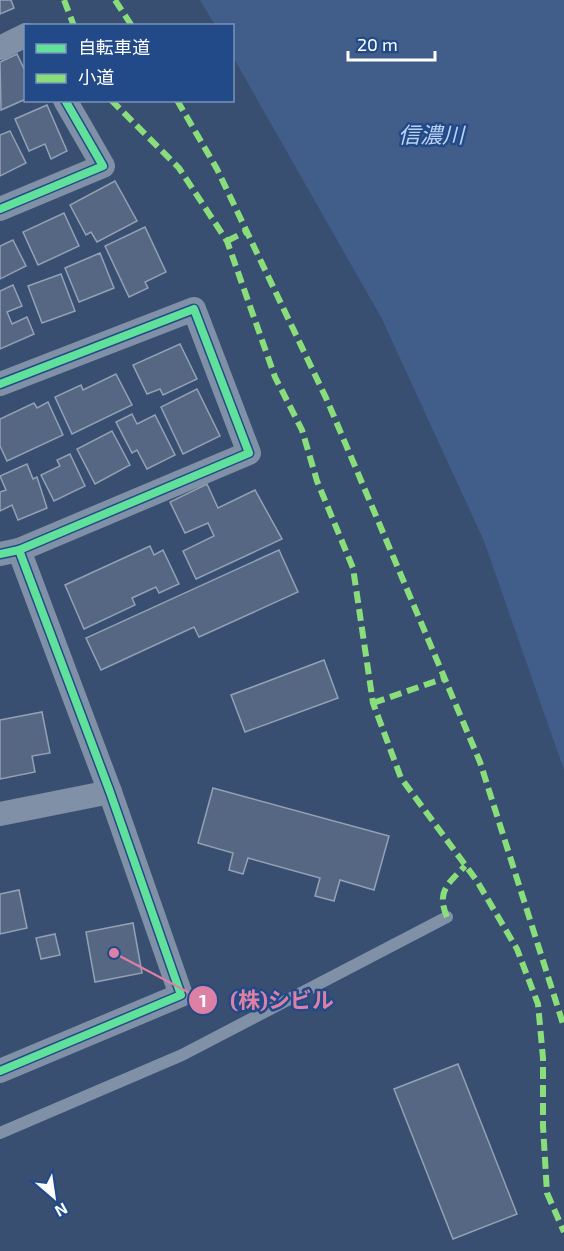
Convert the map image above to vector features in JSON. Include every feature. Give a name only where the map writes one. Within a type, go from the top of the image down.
[{"type":"street","points":[[0,48],[24,36]]},
{"type":"street","points":[[0,209],[103,166],[66,102]]},
{"type":"street","points":[[0,384],[194,309],[249,453],[9,552],[110,792],[182,995],[0,1071]]},
{"type":"street","points":[[0,814],[110,792]]},
{"type":"lane","points":[[0,1133],[182,1055],[447,917]]},
{"type":"water","name":"信濃川","points":[[200,0],[564,0],[564,770],[484,541],[382,319],[234,59],[234,24],[214,24]]},
{"type":"building","points":[[0,0],[11,0],[14,8],[0,14]]},
{"type":"building","points":[[17,54],[24,69],[24,100],[1,110],[0,62]]},
{"type":"building","points":[[47,105],[67,151],[51,159],[45,144],[29,151],[15,119]]},
{"type":"building","points":[[10,131],[26,163],[0,176],[0,135]]},
{"type":"building","points":[[115,181],[137,221],[97,242],[91,232],[86,235],[70,205]]},
{"type":"building","points":[[64,213],[79,246],[38,265],[23,232]]},
{"type":"building","points":[[145,227],[166,272],[145,282],[148,288],[129,297],[105,246]]},
{"type":"building","points":[[13,240],[26,266],[0,279],[0,246]]},
{"type":"building","points":[[100,253],[114,288],[79,302],[65,268]]},
{"type":"building","points":[[61,274],[75,311],[42,323],[28,286]]},
{"type":"building","points":[[13,285],[22,306],[7,312],[12,324],[27,317],[34,334],[0,349],[0,291]]},
{"type":"building","points":[[180,344],[197,379],[163,395],[160,389],[147,394],[133,365]]},
{"type":"building","points":[[116,374],[132,405],[72,434],[55,397],[81,385],[83,390]]},
{"type":"building","points":[[197,389],[220,436],[183,454],[161,407]]},
{"type":"building","points":[[48,402],[63,435],[7,461],[0,446],[0,419],[34,403],[37,408]]},
{"type":"building","points":[[132,414],[137,424],[155,415],[175,455],[147,469],[137,450],[132,453],[116,422]]},
{"type":"building","points":[[112,431],[130,465],[95,484],[77,449]]},
{"type":"building","points":[[70,454],[85,486],[54,501],[41,475],[60,466],[57,460]]},
{"type":"building","points":[[27,464],[33,479],[37,477],[47,508],[18,520],[12,505],[0,511],[0,492],[6,490],[0,476]]},
{"type":"building","points":[[207,484],[218,508],[255,490],[282,539],[196,579],[183,551],[214,536],[208,523],[185,533],[170,502]]},
{"type":"building","points":[[150,546],[154,555],[163,550],[179,584],[159,593],[156,587],[132,598],[135,605],[84,629],[65,585]]},
{"type":"building","points":[[279,550],[298,592],[199,637],[194,627],[101,670],[86,638]]},
{"type":"building","points":[[324,660],[338,698],[245,732],[231,695]]},
{"type":"building","points":[[42,712],[50,753],[32,756],[35,772],[0,779],[0,720]]},
{"type":"building","points":[[213,788],[389,836],[374,890],[340,880],[334,901],[315,896],[320,878],[248,858],[243,874],[229,870],[233,853],[198,843]]},
{"type":"building","points":[[19,890],[27,928],[0,934],[0,894]]},
{"type":"building","points":[[133,923],[142,973],[95,982],[86,932]]},
{"type":"building","points":[[55,934],[60,955],[41,959],[36,938]]},
{"type":"building","points":[[458,1064],[517,1214],[453,1239],[394,1089]]},
{"type":"marked path","points":[[64,0],[73,24]]},
{"type":"marked path","points":[[115,0],[131,24]]},
{"type":"marked path","points":[[113,102],[179,168],[227,241],[275,377],[302,430],[317,481],[353,568],[373,703],[401,778],[477,881],[517,949],[538,1004],[543,1058],[543,1126],[547,1193],[564,1232]]},
{"type":"marked path","points":[[178,102],[217,169],[327,400],[480,762],[564,1027]]},
{"type":"marked path","points":[[227,241],[247,231]]},
{"type":"marked path","points":[[373,703],[445,678]]},
{"type":"marked path","points":[[447,917],[443,894],[449,883],[465,866]]},
{"type":"cycle path","points":[[0,209],[103,166],[66,102]]},
{"type":"cycle path","points":[[0,384],[194,309],[249,453],[19,550],[0,554]]},
{"type":"cycle path","points":[[0,1071],[181,995],[110,792],[19,550]]},
{"type":"place","name":"(株)シビル","points":[[114,953]]}]
